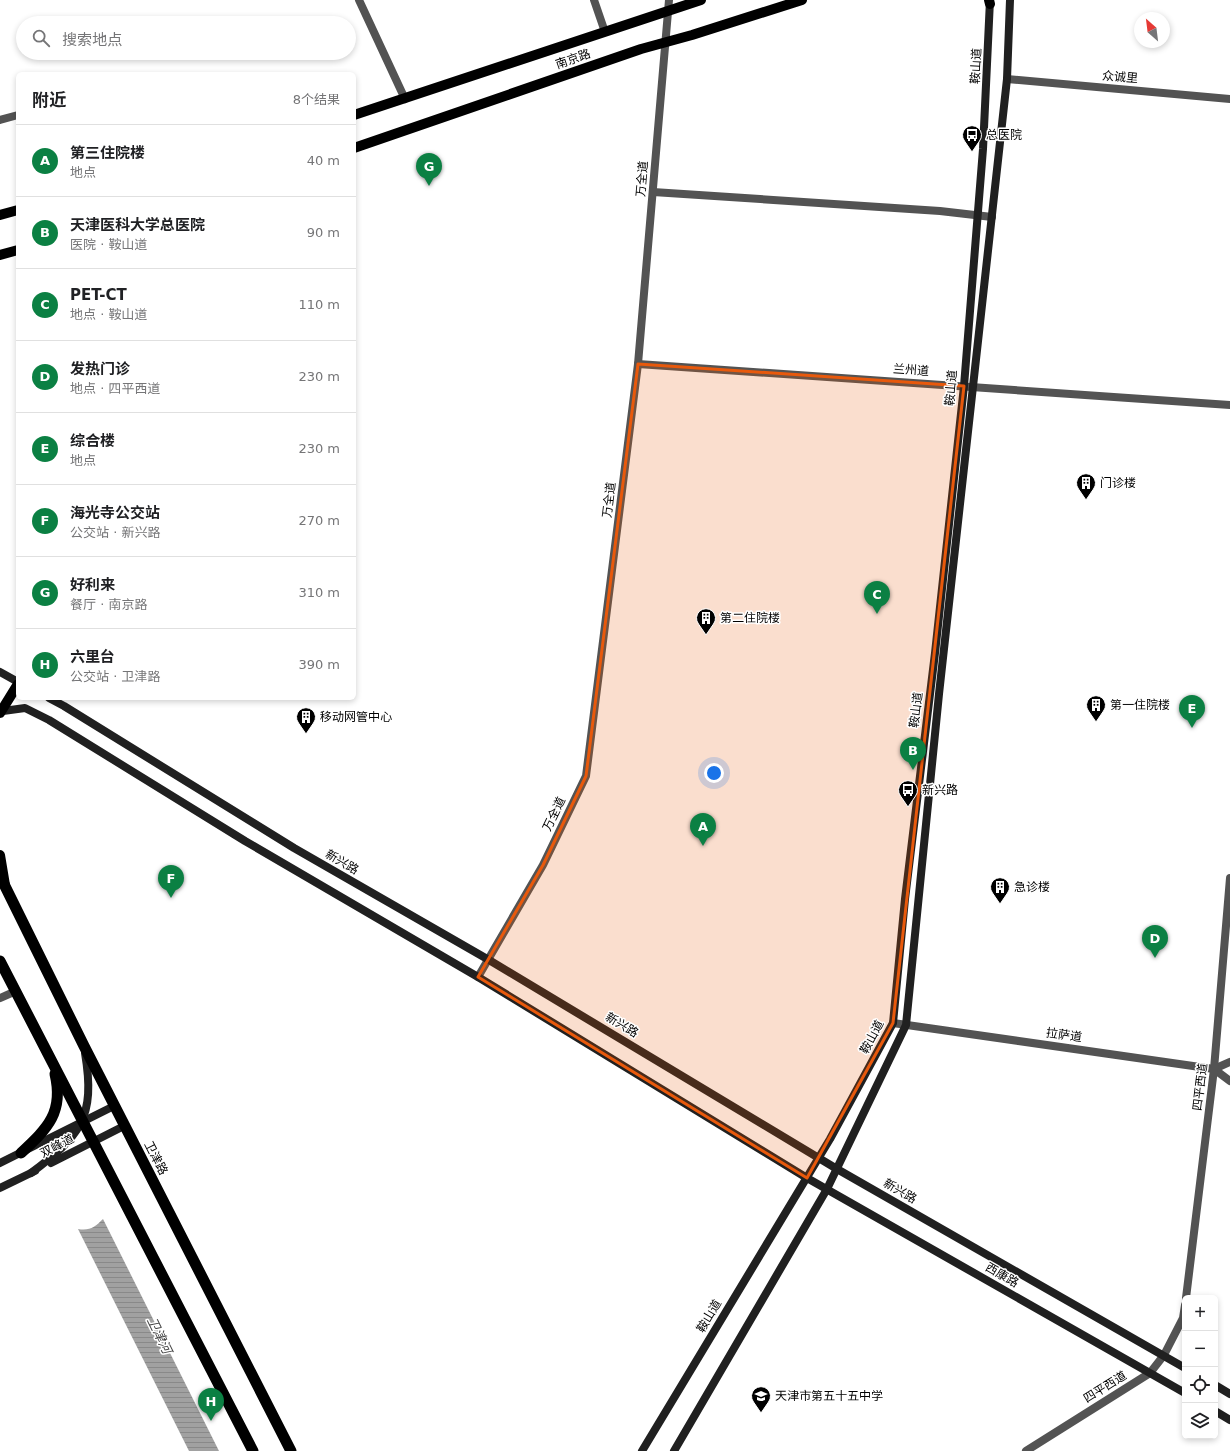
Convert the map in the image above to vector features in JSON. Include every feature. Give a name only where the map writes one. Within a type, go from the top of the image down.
[{"type":"highway","name":"卫津路","points":[[2,880],[124,1126],[291,1451]]},
{"type":"highway","points":[[0,961],[253,1451]]},
{"type":"highway","points":[[21,1153],[45,1129],[56,1110],[58,1094],[52,1062]]},
{"type":"main road","name":"南京路","points":[[356,114],[701,0]]},
{"type":"main road","name":"南京路","points":[[356,147],[641,49],[802,0]]},
{"type":"main road","name":"鞍山道","points":[[674,1451],[827,1189],[906,1025],[939,694],[942,679],[1007,79],[1010,0]]},
{"type":"main road","name":"鞍山道","points":[[642,1451],[819,1158],[893,1023],[905,899],[935,653],[964,386],[983,149],[990,1]]},
{"type":"main road","points":[[0,215],[16,211]]},
{"type":"main road","points":[[0,256],[16,251]]},
{"type":"main road","points":[[0,672],[16,682]]},
{"type":"main road","points":[[1,712],[16,686]]},
{"type":"main road","name":"新兴路","points":[[53,700],[294,848],[489,960],[837,1169],[1183,1367]]},
{"type":"main road","name":"西康路","points":[[1,712],[25,708],[49,720],[245,841],[478,977],[807,1178],[1182,1391]]},
{"type":"main road","points":[[0,855],[2,880]]},
{"type":"main road","points":[[31,1173],[59,1152],[76,1134],[82,1122],[86,1106],[88,1086],[84,1046]]},
{"type":"main road","name":"双峰道","points":[[0,1163],[114,1106]]},
{"type":"main road","name":"双峰道","points":[[0,1188],[124,1126]]},
{"type":"main road","points":[[1218,1387],[1230,1394]]},
{"type":"main road","points":[[1218,1413],[1230,1420]]},
{"type":"street","points":[[359,0],[405,99]]},
{"type":"street","points":[[594,0],[605,32]]},
{"type":"street","name":"万全道","points":[[478,977],[542,865],[586,776],[638,364],[669,0]]},
{"type":"street","name":"众诚里","points":[[1007,79],[1230,99]]},
{"type":"street","points":[[0,120],[16,116]]},
{"type":"street","points":[[653,192],[940,211],[992,217]]},
{"type":"street","name":"兰州道","points":[[638,364],[974,386],[1230,405]]},
{"type":"street","name":"四平西道","points":[[1186,1295],[1214,1069],[1230,878]]},
{"type":"street","points":[[0,998],[16,991]]},
{"type":"street","name":"拉萨道","points":[[893,1023],[1214,1069]]},
{"type":"street","points":[[1230,1062],[1214,1069],[1230,1081]]},
{"type":"street","name":"四平西道","points":[[1026,1451],[1150,1373],[1164,1355],[1182,1320]]},
{"type":"highlighted area","points":[[638,364],[964,386],[893,1023],[807,1178],[478,977],[543,865],[586,776]]},
{"type":"water","name":"卫津河","points":[[103,1219],[219,1451],[189,1451],[78,1229],[92,1228]]},
{"type":"place","name":"总医院","points":[[972,152]]},
{"type":"place","name":"好利来","points":[[429,186]]},
{"type":"place","name":"门诊楼","points":[[1086,500]]},
{"type":"place","name":"PET-CT","points":[[877,614]]},
{"type":"place","name":"第二住院楼","points":[[706,635]]},
{"type":"place","name":"第一住院楼","points":[[1096,722]]},
{"type":"place","name":"综合楼","points":[[1192,728]]},
{"type":"place","name":"移动网管中心","points":[[306,734]]},
{"type":"place","name":"天津医科大学总医院","points":[[913,770]]},
{"type":"place","name":"新兴路","points":[[908,807]]},
{"type":"place","name":"第三住院楼","points":[[703,846]]},
{"type":"place","name":"海光寺公交站","points":[[171,898]]},
{"type":"place","name":"急诊楼","points":[[1000,904]]},
{"type":"place","name":"发热门诊","points":[[1155,958]]},
{"type":"place","name":"天津市第五十五中学","points":[[761,1413]]},
{"type":"place","name":"六里台","points":[[211,1421]]}]
